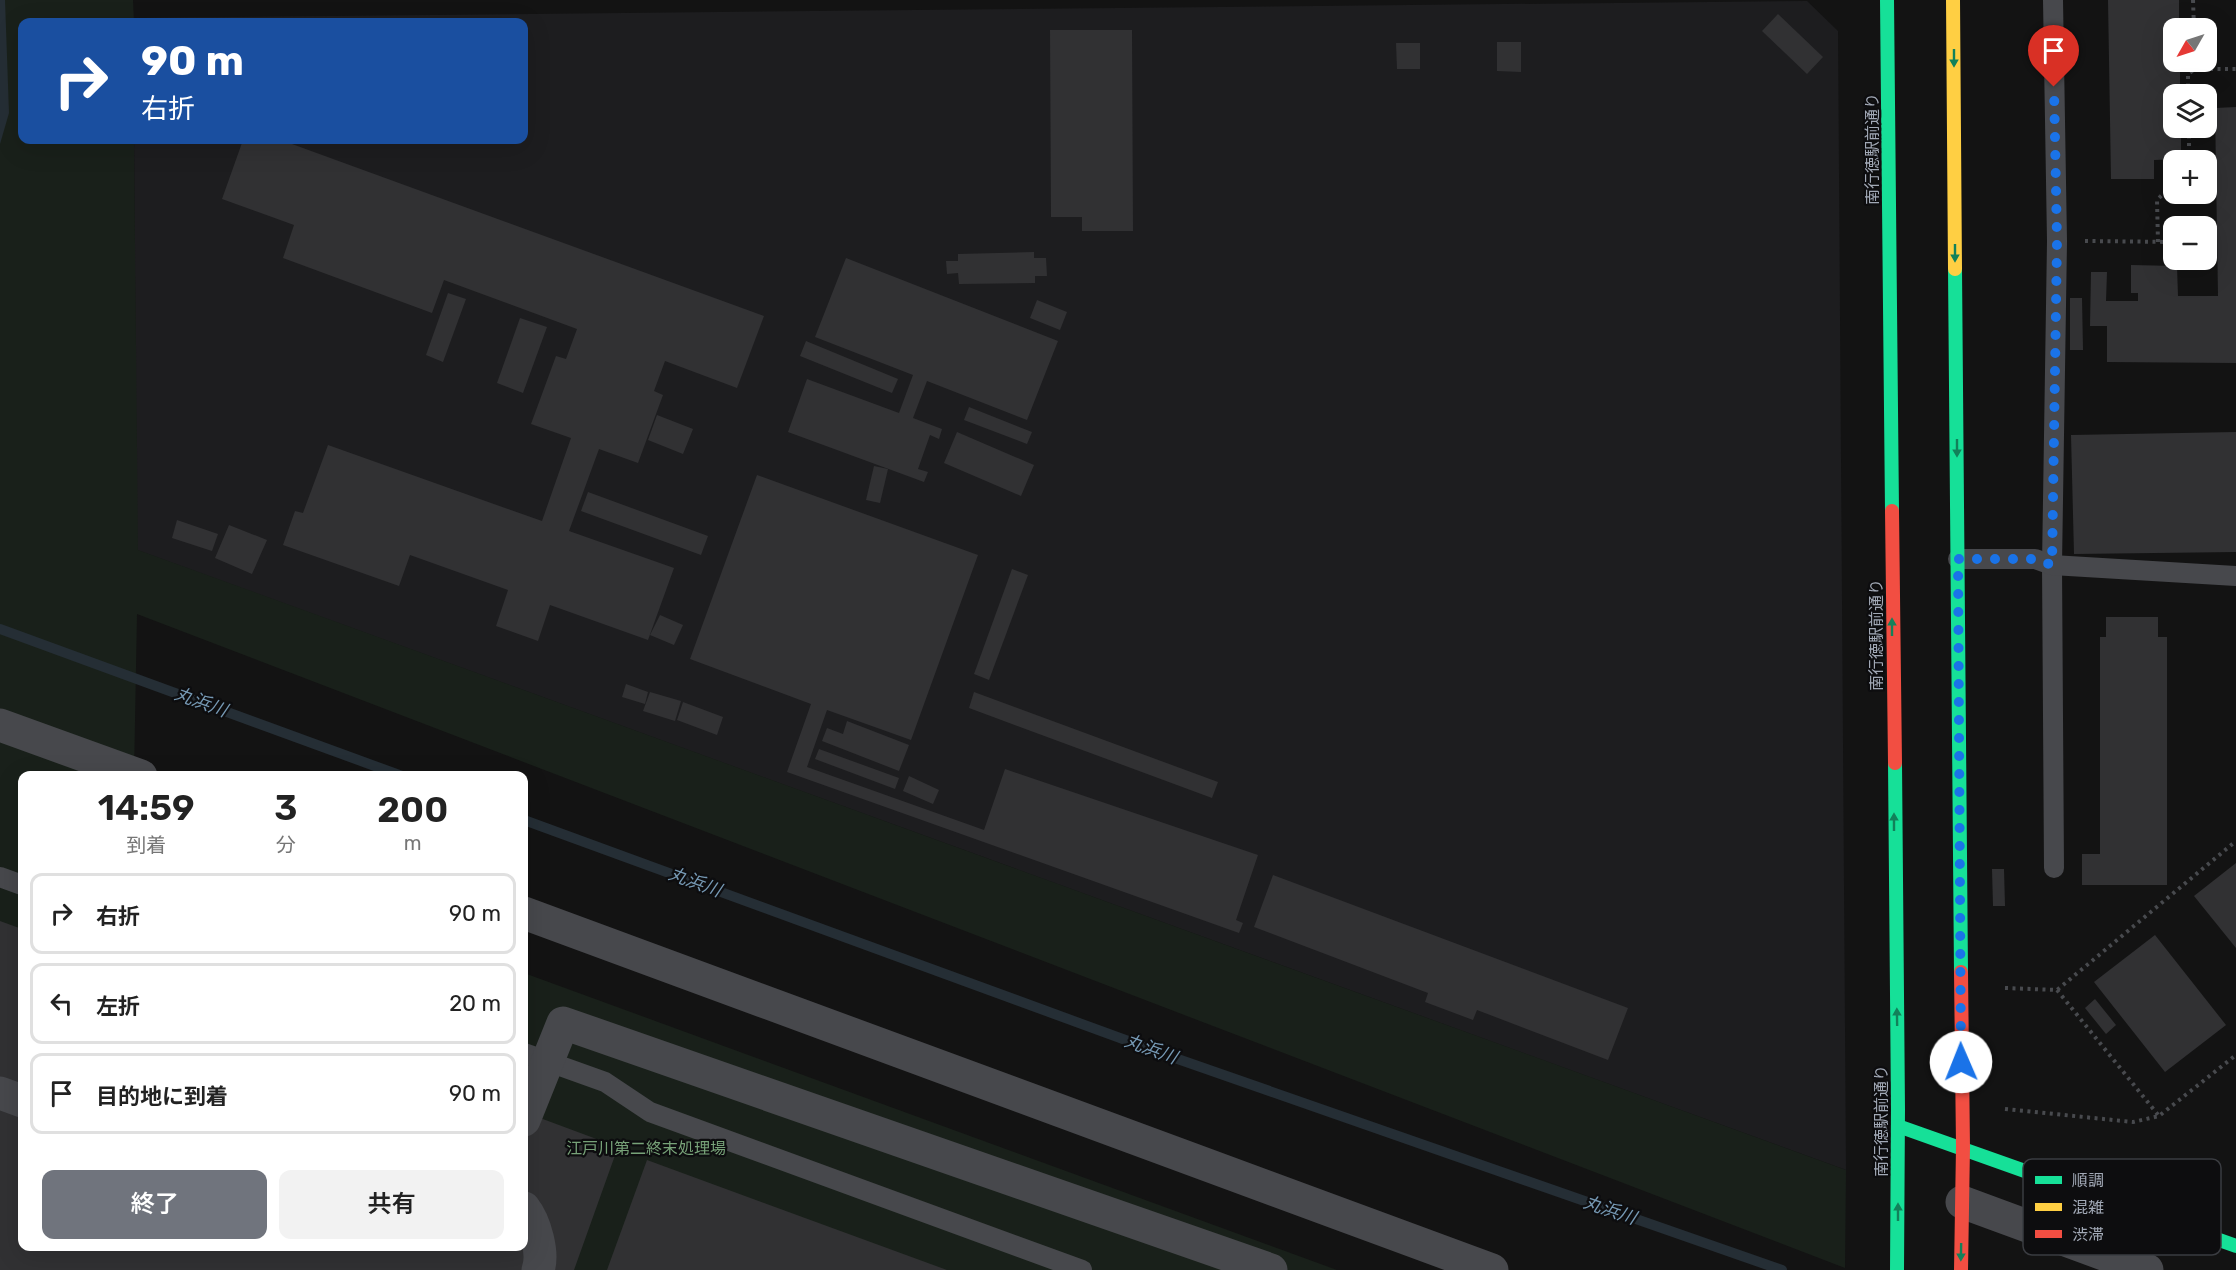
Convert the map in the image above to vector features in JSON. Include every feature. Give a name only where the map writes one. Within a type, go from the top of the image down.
[{"type":"street","name":"南行徳駅前通り","points":[[1887,0],[1898,1126],[1897,1270]]},
{"type":"street","points":[[1953,0],[1963,1147],[1961,1270]]},
{"type":"street","points":[[0,725],[127,771]]},
{"type":"street","points":[[528,914],[1492,1270]]},
{"type":"street","points":[[528,1097],[535,1057],[563,1023],[1271,1270]]},
{"type":"street","points":[[0,1093],[18,1100]]},
{"type":"street","points":[[1898,1126],[2023,1169]]},
{"type":"street","points":[[1962,1202],[2023,1224]]},
{"type":"street","points":[[528,1214],[542,1259],[538,1270]]},
{"type":"street","points":[[2221,1241],[2236,1246]]},
{"type":"street","points":[[2106,1255],[2147,1270]]},
{"type":"lane","points":[[2053,0],[2057,241],[2052,565],[2054,868]]},
{"type":"lane","points":[[1958,559],[2035,559],[2052,565],[2236,576]]},
{"type":"lane","points":[[0,877],[18,884]]},
{"type":"lane","points":[[535,1057],[605,1082],[650,1112],[1082,1270]]},
{"type":"path","points":[[2193,0],[2194,18]]},
{"type":"path","points":[[2217,69],[2236,69]]},
{"type":"path","points":[[2158,242],[2157,200],[2163,194]]},
{"type":"path","points":[[2057,241],[2163,242]]},
{"type":"path","points":[[2005,988],[2057,990],[2236,841]]},
{"type":"path","points":[[2057,990],[2159,1116]]},
{"type":"path","points":[[2005,1109],[2133,1122],[2159,1116],[2236,1054]]},
{"type":"shaded area","points":[[0,0],[5,0],[9,113],[0,144]]},
{"type":"shaded area","points":[[1807,1],[1838,31],[1846,1170],[137,550],[134,144],[528,144],[528,18],[134,18]]},
{"type":"green space","name":"江戸川第二終末処理場","points":[[0,0],[133,0],[134,18],[18,18],[18,144],[134,144],[138,550],[1846,1170],[1845,1268],[137,614],[134,771],[18,771],[18,1251],[528,1251],[528,974],[1337,1270],[0,1270]]},
{"type":"building","points":[[2108,0],[2179,0],[2179,18],[2163,18],[2163,72],[2180,72],[2180,84],[2163,84],[2163,138],[2181,138],[2181,150],[2163,150],[2163,160],[2154,160],[2154,179],[2111,179]]},
{"type":"building","points":[[1778,14],[1823,57],[1807,74],[1762,31]]},
{"type":"building","points":[[1050,30],[1132,30],[1133,231],[1082,231],[1082,217],[1051,217]]},
{"type":"building","points":[[1497,42],[1521,42],[1521,72],[1497,71]]},
{"type":"building","points":[[1396,43],[1420,43],[1420,69],[1397,69]]},
{"type":"building","points":[[2236,107],[2236,363],[2107,362],[2107,326],[2090,326],[2091,272],[2107,272],[2106,301],[2138,301],[2138,293],[2131,293],[2131,265],[2163,266],[2163,270],[2177,270],[2178,296],[2218,296],[2217,108]]},
{"type":"building","points":[[242,144],[292,144],[764,316],[737,388],[665,361],[654,391],[663,395],[638,463],[599,449],[569,531],[674,568],[648,640],[550,605],[538,641],[496,626],[508,590],[410,555],[399,586],[283,545],[295,511],[303,513],[328,445],[542,521],[571,438],[531,424],[556,356],[566,359],[577,329],[444,280],[432,313],[283,258],[294,225],[222,199]]},
{"type":"building","points":[[1034,252],[1034,258],[1046,258],[1047,276],[1035,276],[1035,283],[959,284],[958,273],[947,274],[946,261],[958,261],[958,254]]},
{"type":"building","points":[[846,258],[1058,341],[1027,420],[927,381],[913,418],[942,429],[939,439],[930,435],[918,469],[928,472],[924,482],[788,432],[807,379],[899,413],[913,375],[815,337]]},
{"type":"building","points":[[448,293],[466,299],[443,362],[426,355]]},
{"type":"building","points":[[2070,298],[2082,298],[2083,350],[2070,350]]},
{"type":"building","points":[[1037,300],[1067,312],[1060,330],[1030,318]]},
{"type":"building","points":[[520,318],[547,327],[523,393],[497,383]]},
{"type":"building","points":[[806,341],[898,379],[892,393],[800,356]]},
{"type":"building","points":[[969,407],[1032,432],[1027,444],[964,420]]},
{"type":"building","points":[[657,415],[693,429],[683,454],[648,440]]},
{"type":"building","points":[[957,432],[1034,465],[1021,496],[944,463]]},
{"type":"building","points":[[2236,432],[2236,552],[2074,554],[2071,435]]},
{"type":"building","points":[[874,466],[888,469],[880,503],[866,500]]},
{"type":"building","points":[[757,475],[978,555],[911,740],[827,710],[807,767],[984,830],[1005,769],[1258,855],[1236,920],[1243,923],[1239,933],[787,772],[811,704],[690,659]]},
{"type":"building","points":[[588,492],[708,536],[701,555],[581,511]]},
{"type":"building","points":[[177,520],[218,534],[212,551],[172,538]]},
{"type":"building","points":[[229,525],[267,540],[252,574],[215,558]]},
{"type":"building","points":[[1012,569],[1028,575],[989,680],[974,674]]},
{"type":"building","points":[[660,615],[683,625],[674,645],[650,635]]},
{"type":"building","points":[[2106,617],[2158,617],[2158,637],[2167,637],[2167,885],[2082,885],[2082,854],[2100,854],[2100,637],[2106,637]]},
{"type":"building","points":[[626,684],[648,692],[645,704],[622,697]]},
{"type":"building","points":[[650,692],[681,701],[675,721],[643,711]]},
{"type":"building","points":[[974,692],[1218,782],[1212,798],[969,708]]},
{"type":"building","points":[[683,702],[723,717],[717,735],[677,720]]},
{"type":"building","points":[[847,721],[909,745],[899,771],[822,741],[827,728],[843,734]]},
{"type":"building","points":[[819,749],[899,778],[895,789],[815,759]]},
{"type":"building","points":[[909,776],[939,790],[933,804],[903,791]]},
{"type":"building","points":[[2236,863],[2236,948],[2194,896]]},
{"type":"building","points":[[1992,869],[2004,869],[2005,906],[1993,906]]},
{"type":"building","points":[[1273,875],[1628,1008],[1608,1060],[1477,1010],[1473,1020],[1425,1002],[1428,993],[1254,927]]},
{"type":"building","points":[[0,921],[18,928],[18,1251],[528,1251],[528,1113],[618,1147],[574,1270],[0,1270]]},
{"type":"building","points":[[2155,935],[2226,1025],[2165,1072],[2094,982]]},
{"type":"building","points":[[2095,999],[2116,1025],[2106,1034],[2085,1008]]},
{"type":"building","points":[[647,1160],[947,1270],[607,1270]]},
{"type":"waterway","name":"丸浜川","points":[[0,629],[388,771]]},
{"type":"waterway","name":"丸浜川","points":[[528,821],[1172,1057],[1782,1270]]},
{"type":"traffic: fast","points":[[1887,0],[1892,511]]},
{"type":"traffic: fast","points":[[1955,269],[1961,972]]},
{"type":"traffic: fast","points":[[1895,763],[1897,1270]]},
{"type":"traffic: fast","points":[[1898,1126],[2023,1170]]},
{"type":"traffic: fast","points":[[2221,1241],[2236,1246]]},
{"type":"traffic: slow","points":[[1953,0],[1955,269]]},
{"type":"traffic: jam","points":[[1892,511],[1895,763]]},
{"type":"traffic: jam","points":[[1961,972],[1963,1147],[1961,1270]]},
{"type":"route","points":[[1961,1062],[1958,559],[2035,559],[2052,565],[2057,241],[2054,87]]}]
